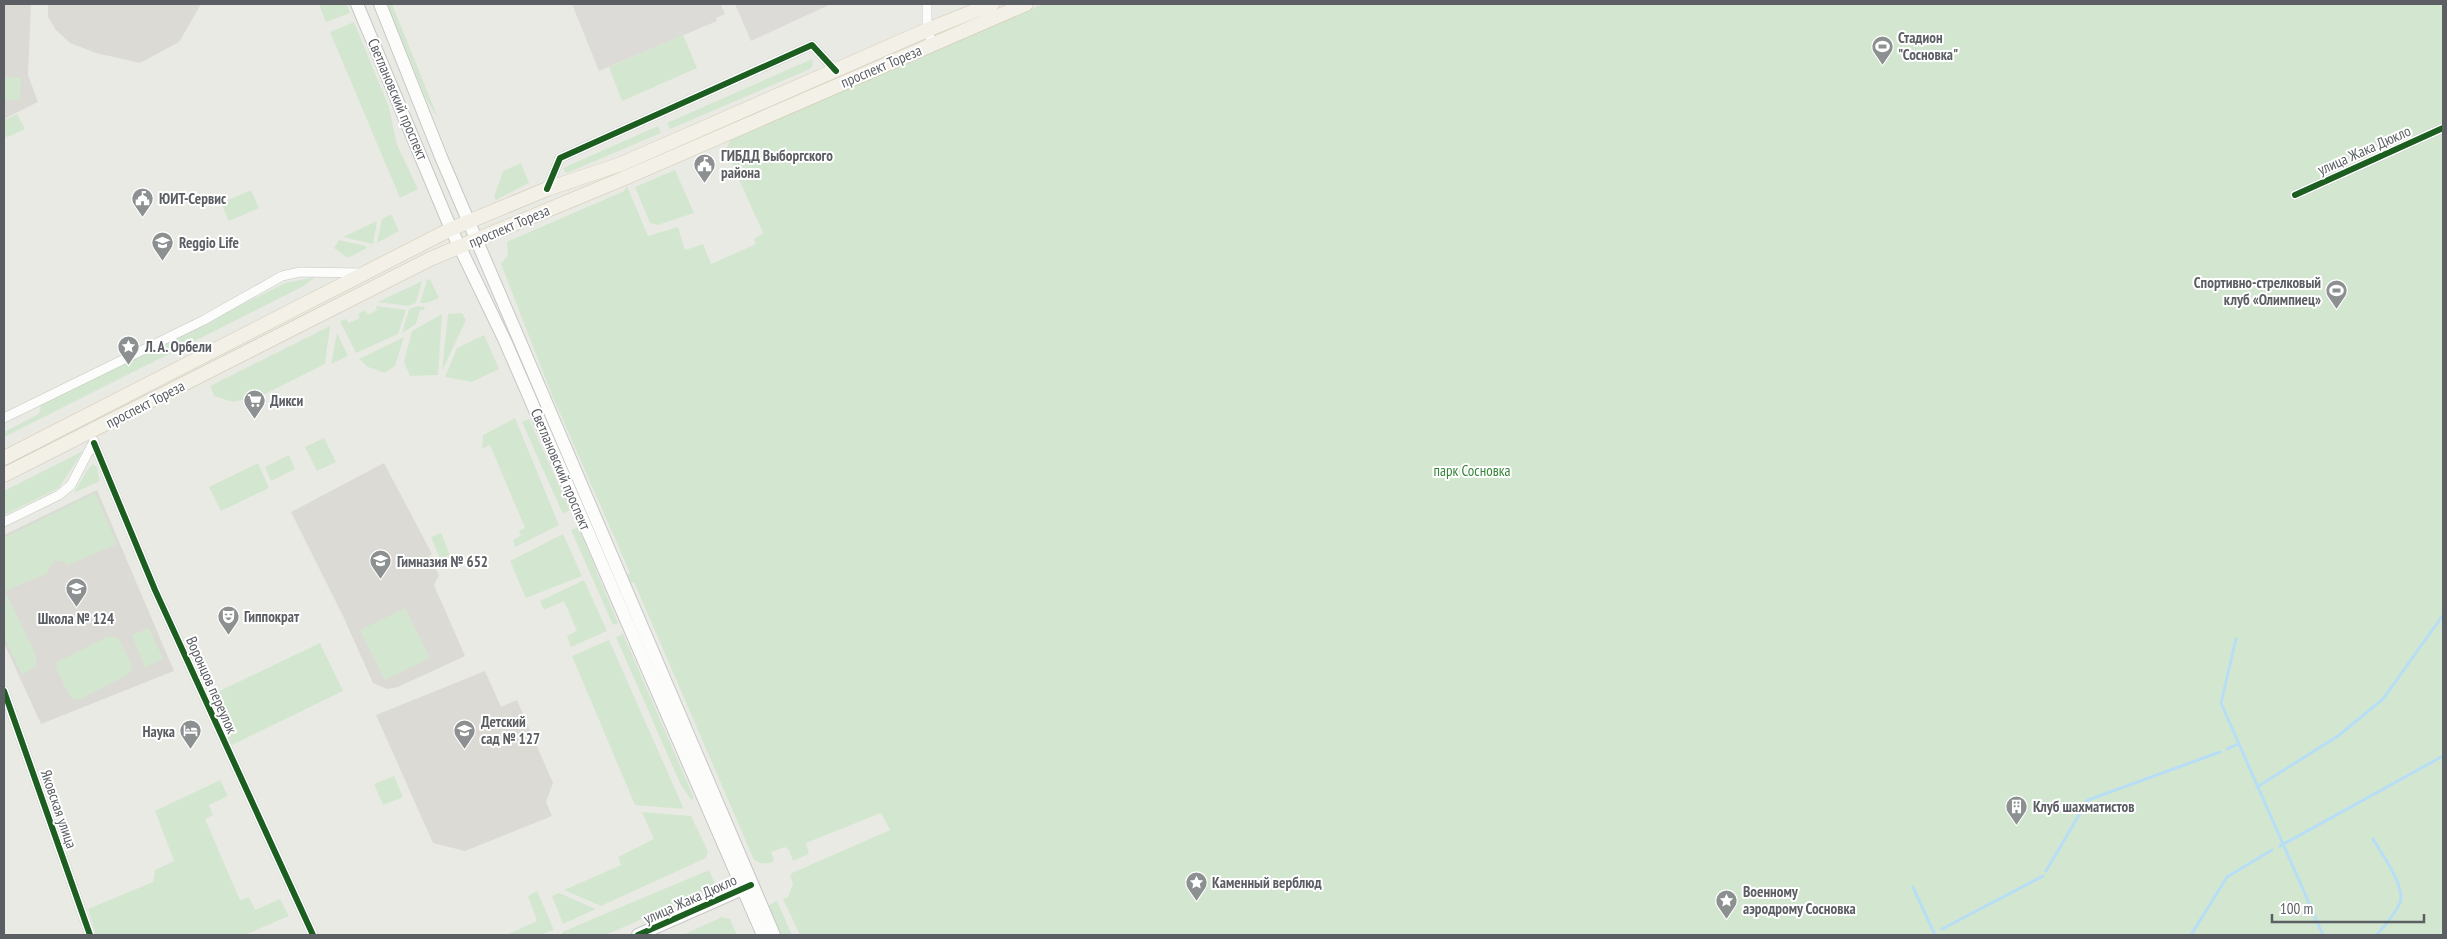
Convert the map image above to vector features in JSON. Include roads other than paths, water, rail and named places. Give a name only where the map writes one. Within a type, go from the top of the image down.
[{"type":"main road","name":"Светлановский проспект","points":[[358,4],[451,229],[505,341],[747,887],[774,935]]},
{"type":"main road","name":"Светлановский проспект","points":[[380,4],[441,157],[477,239],[747,887],[763,935]]},
{"type":"main road","name":"проспект Тореза","points":[[4,458],[451,229],[547,190],[621,164],[927,30],[992,4]]},
{"type":"main road","name":"проспект Тореза","points":[[4,475],[430,259],[1026,4]]},
{"type":"main road","name":"улица Жака Дюкло","points":[[638,935],[747,887]]},
{"type":"street","points":[[927,4],[927,30],[933,44]]},
{"type":"street","points":[[547,190],[560,158],[812,45],[836,71]]},
{"type":"street","name":"улица Жака Дюкло","points":[[2295,195],[2443,128]]},
{"type":"street","points":[[4,418],[204,320],[282,276],[300,272],[364,273]]},
{"type":"street","points":[[4,522],[59,495],[71,485],[94,443],[99,427]]},
{"type":"street","name":"Воронцов переулок","points":[[94,443],[155,590],[313,935]]},
{"type":"street","name":"Яковская улица","points":[[4,691],[90,935]]},
{"type":"waterway","points":[[2257,787],[2338,736],[2383,699],[2443,615]]},
{"type":"waterway","points":[[2236,639],[2221,703],[2323,935]]},
{"type":"waterway","points":[[2227,749],[2238,744]]},
{"type":"waterway","points":[[2046,871],[2088,800],[2220,752]]},
{"type":"waterway","points":[[2280,846],[2443,756]]},
{"type":"waterway","points":[[2373,839],[2392,871],[2400,888],[2401,896],[2400,903],[2377,935]]},
{"type":"waterway","points":[[2191,935],[2227,877],[2272,850]]},
{"type":"waterway","points":[[1942,929],[2043,876]]},
{"type":"waterway","points":[[1913,887],[1935,935]]},
{"type":"place","name":"Стадион \"Сосновка\"","points":[[1882,65]]},
{"type":"place","name":"ГИБДД Выборгского района","points":[[705,183]]},
{"type":"place","name":"ЮИТ-Сервис","points":[[143,217]]},
{"type":"place","name":"Reggio Life","points":[[163,261]]},
{"type":"place","name":"Спортивно-стрелковый клуб «Олимпиец»","points":[[2337,310]]},
{"type":"place","name":"Л. А. Орбели","points":[[129,365]]},
{"type":"place","name":"Дикси","points":[[254,419]]},
{"type":"place","name":"Гимназия № 652","points":[[381,580]]},
{"type":"place","name":"Школа № 124","points":[[76,608]]},
{"type":"place","name":"Гиппократ","points":[[228,635]]},
{"type":"place","name":"Детский сад № 127","points":[[465,749]]},
{"type":"place","name":"Наука","points":[[191,750]]},
{"type":"place","name":"Клуб шахматистов","points":[[2017,825]]},
{"type":"place","name":"Каменный верблюд","points":[[1196,901]]},
{"type":"place","name":"Военному аэродрому Сосновка","points":[[1727,919]]},
{"type":"park label","name":"парк Сосновка","points":[[1472,470]]}]
